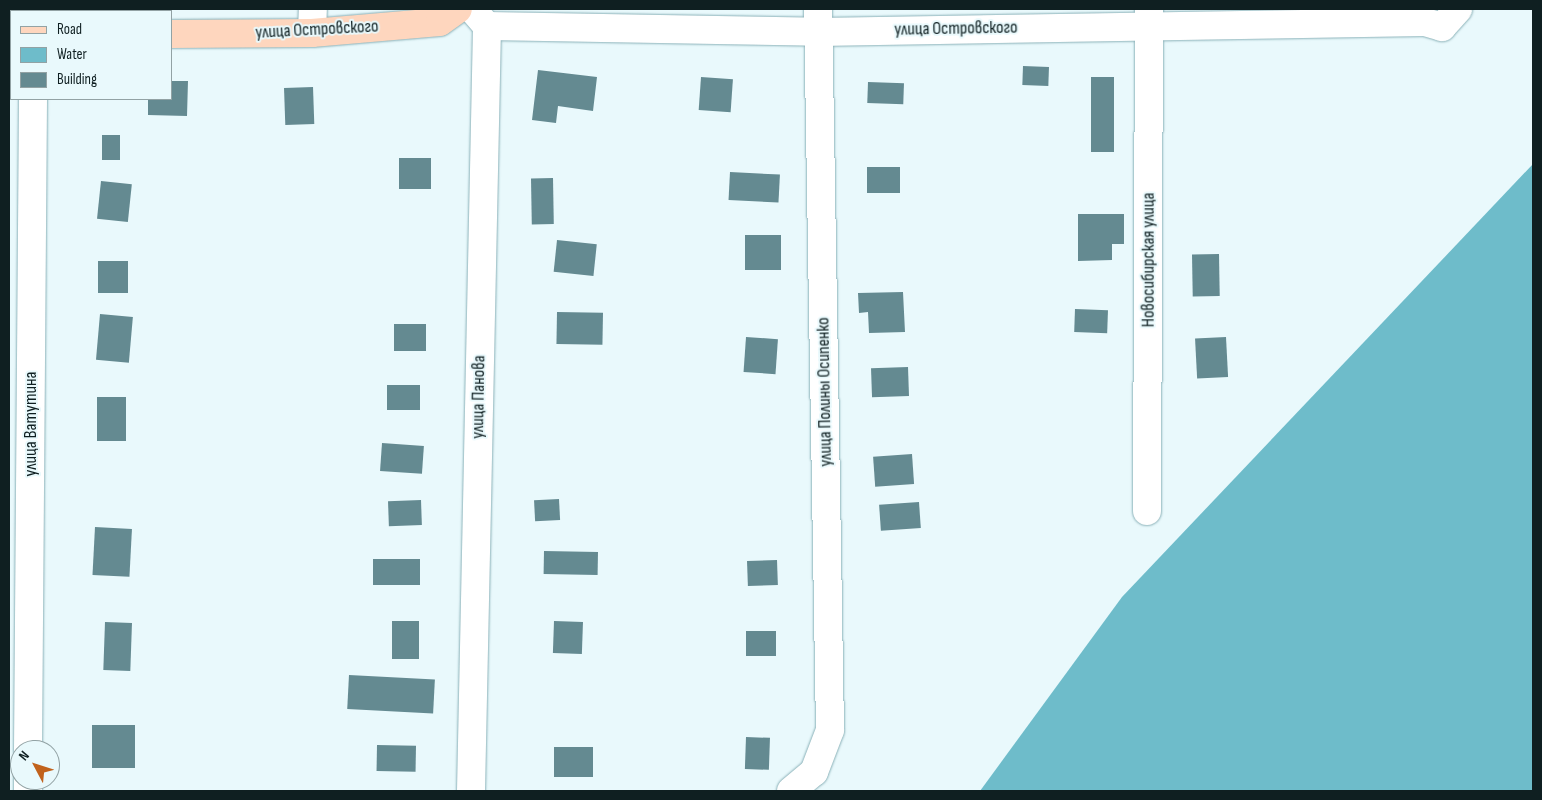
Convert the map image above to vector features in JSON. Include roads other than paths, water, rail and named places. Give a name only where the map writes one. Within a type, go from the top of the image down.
[{"type":"main road","name":"улица Островского","points":[[172,34],[312,21],[440,22],[458,9]]},
{"type":"street","name":"улица Островского","points":[[480,17],[818,20],[1426,15],[1442,27],[1458,9]]},
{"type":"street","name":"улица Панова","points":[[471,791],[480,17]]},
{"type":"street","name":"Новосибирская улица","points":[[1147,512],[1149,17]]},
{"type":"street","name":"улица Полины Осипенко","points":[[791,791],[814,772],[830,730],[818,20]]},
{"type":"street","name":"улица Ватутина","points":[[28,740],[33,100]]},
{"type":"water","points":[[1533,164],[1533,791],[980,791],[1122,597]]}]
